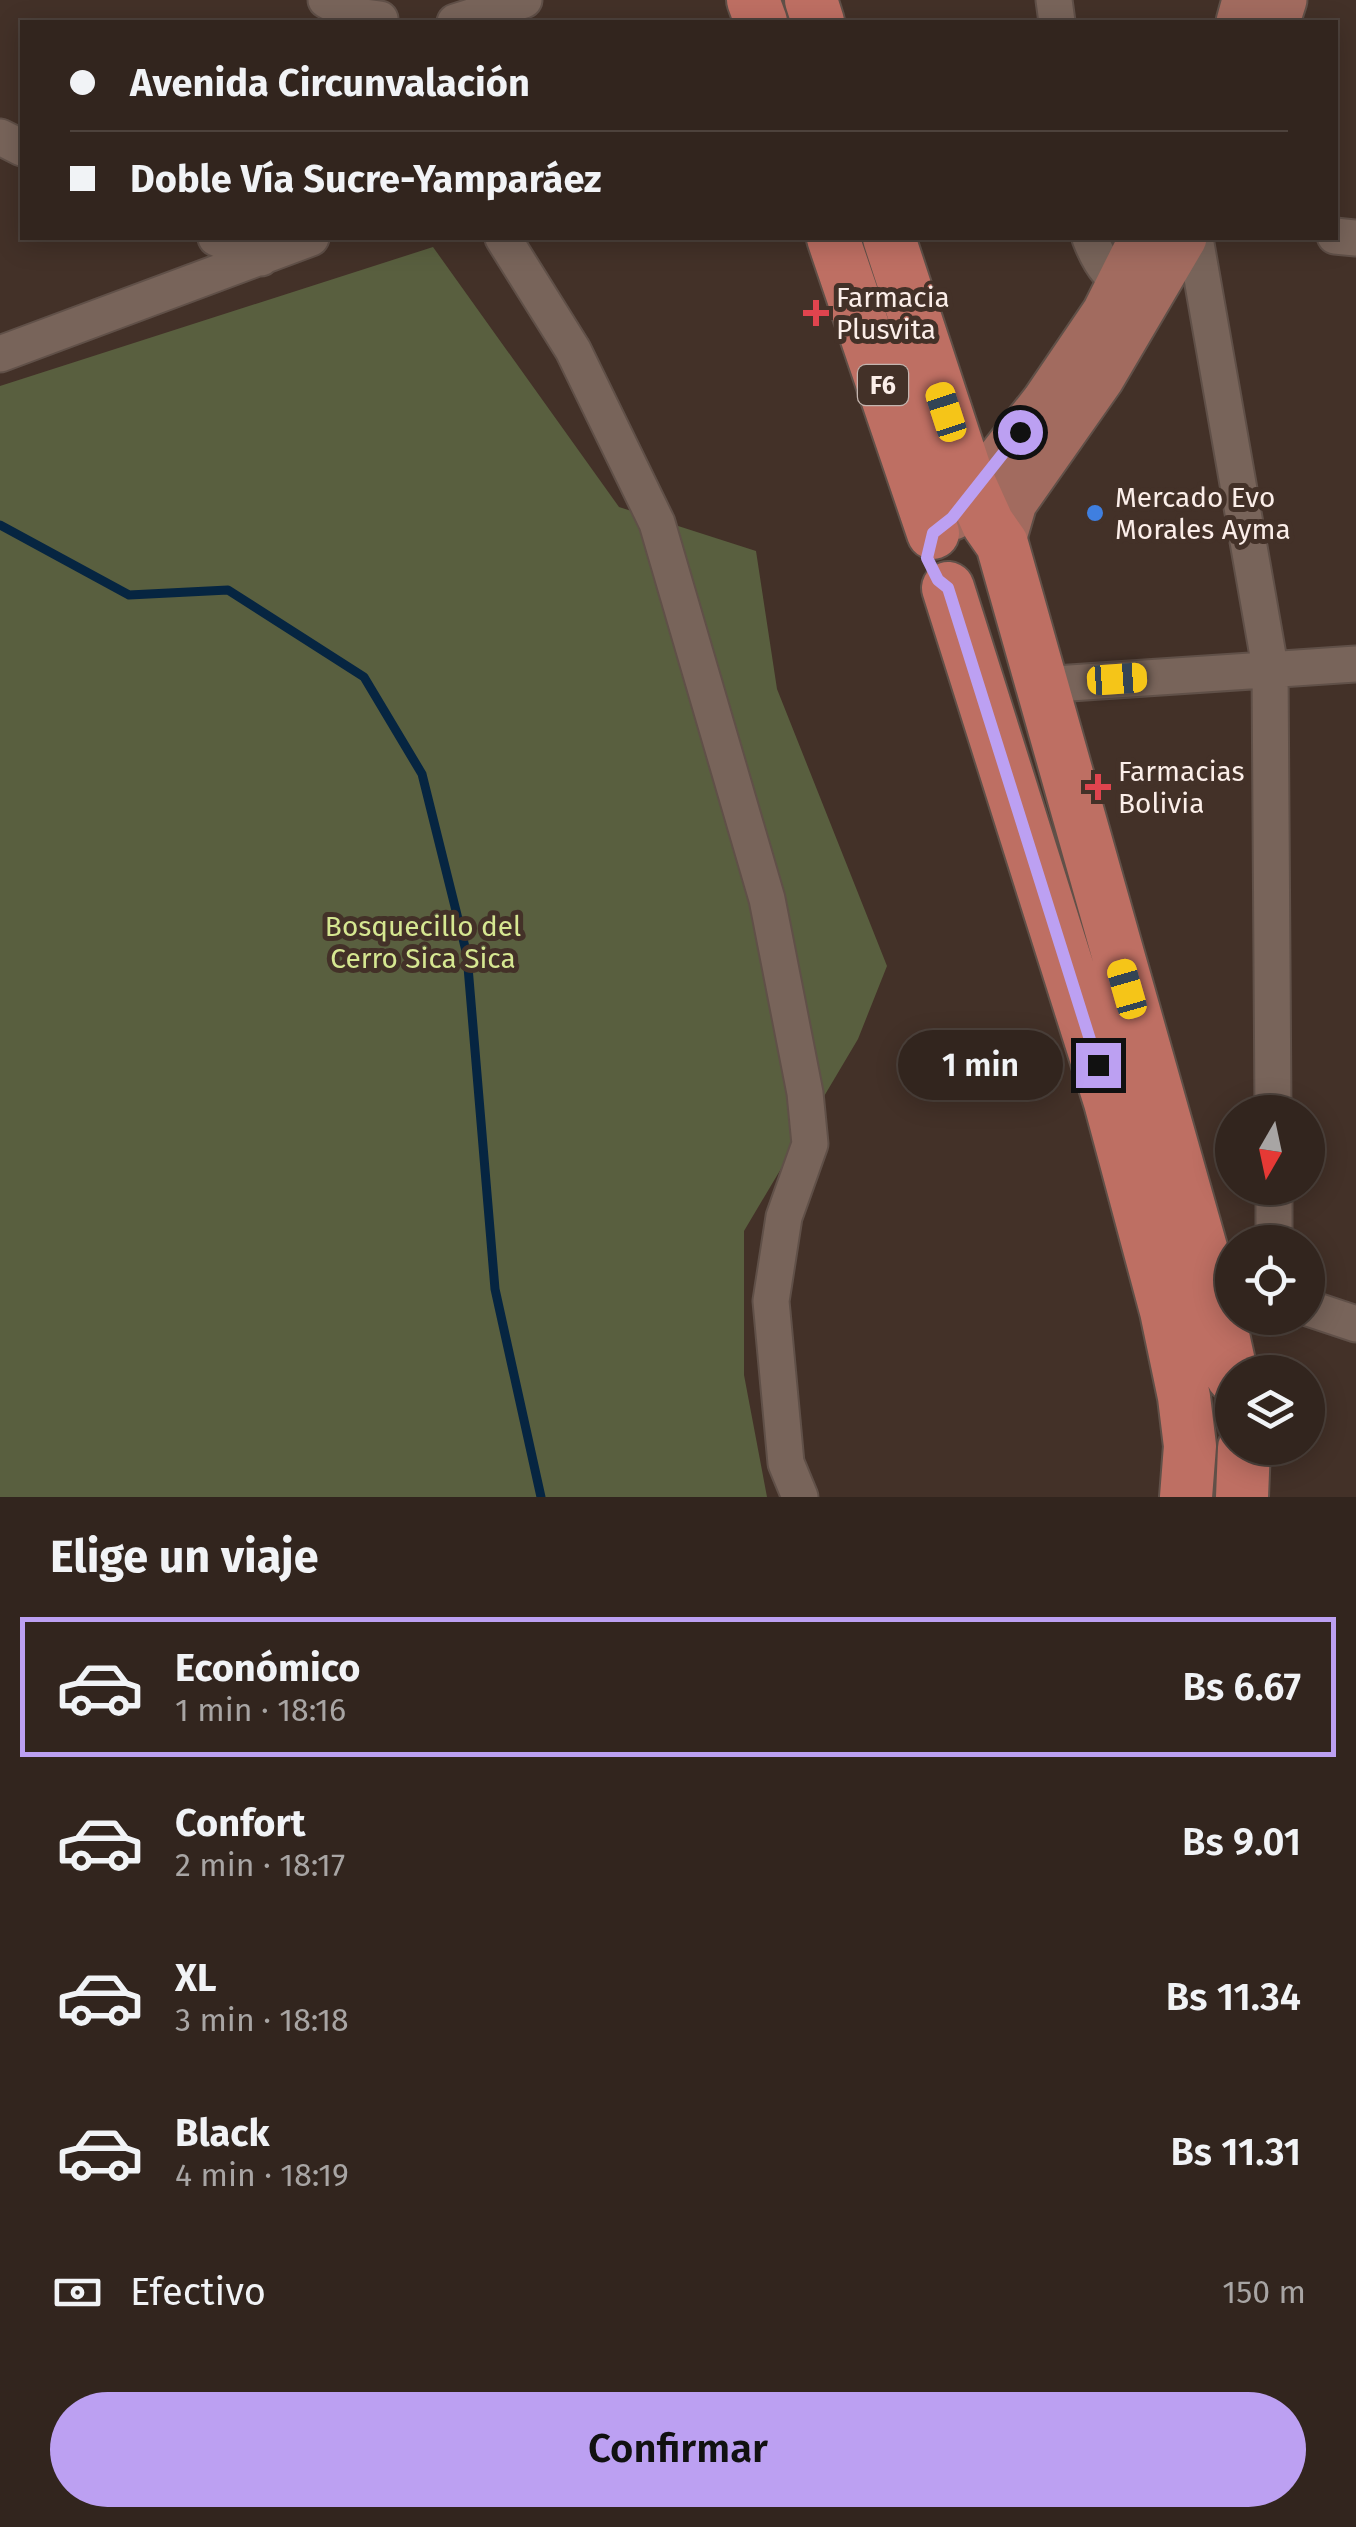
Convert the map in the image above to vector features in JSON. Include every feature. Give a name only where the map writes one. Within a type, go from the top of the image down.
[{"type":"highway","name":"F6","points":[[835,240],[975,527],[1040,685],[1215,1264]]},
{"type":"highway","name":"F6","points":[[890,240],[975,527]]},
{"type":"highway","points":[[975,527],[1001,568],[985,586],[973,591],[948,588],[1110,1102],[1166,1311],[1208,1395],[1190,1446],[1186,1497]]},
{"type":"highway","points":[[1242,1497],[1243,1465]]},
{"type":"main road","points":[[975,527],[1014,503],[1101,378],[1133,291],[1142,240]]},
{"type":"main road","points":[[975,527],[1044,402],[1105,312],[1133,291],[1182,240]]},
{"type":"street","points":[[326,0],[356,16],[379,14]]},
{"type":"street","points":[[461,20],[524,0]]},
{"type":"street","points":[[220,240],[261,258]]},
{"type":"street","points":[[0,354],[306,240]]},
{"type":"street","points":[[504,240],[573,350],[657,523],[767,898],[805,1093],[810,1144],[784,1217],[770,1300],[786,1463],[800,1497]]},
{"type":"street","points":[[1091,240],[1100,263],[1133,291]]},
{"type":"street","points":[[1195,240],[1270,667],[1273,1095]]},
{"type":"street","points":[[1040,685],[1356,664]]},
{"type":"street","points":[[1325,1314],[1356,1324]]},
{"type":"green space","name":"Bosquecillo del Cerro Sica Sica","points":[[433,247],[619,507],[756,551],[777,689],[887,966],[858,1039],[744,1231],[744,1375],[767,1497],[0,1497],[0,386]]},
{"type":"waterway","points":[[0,525],[129,595],[228,590],[364,677],[422,774],[467,955],[495,1289],[541,1497]]},
{"type":"place","name":"Farmacia Plusvita","points":[[816,313]]},
{"type":"place","name":"Mercado Evo Morales Ayma","points":[[1095,513]]},
{"type":"place","name":"Farmacias Bolivia","points":[[1098,787]]},
{"type":"route","points":[[1020,432],[952,518],[933,533],[927,558],[931,570],[948,588],[1098,1065]]}]
